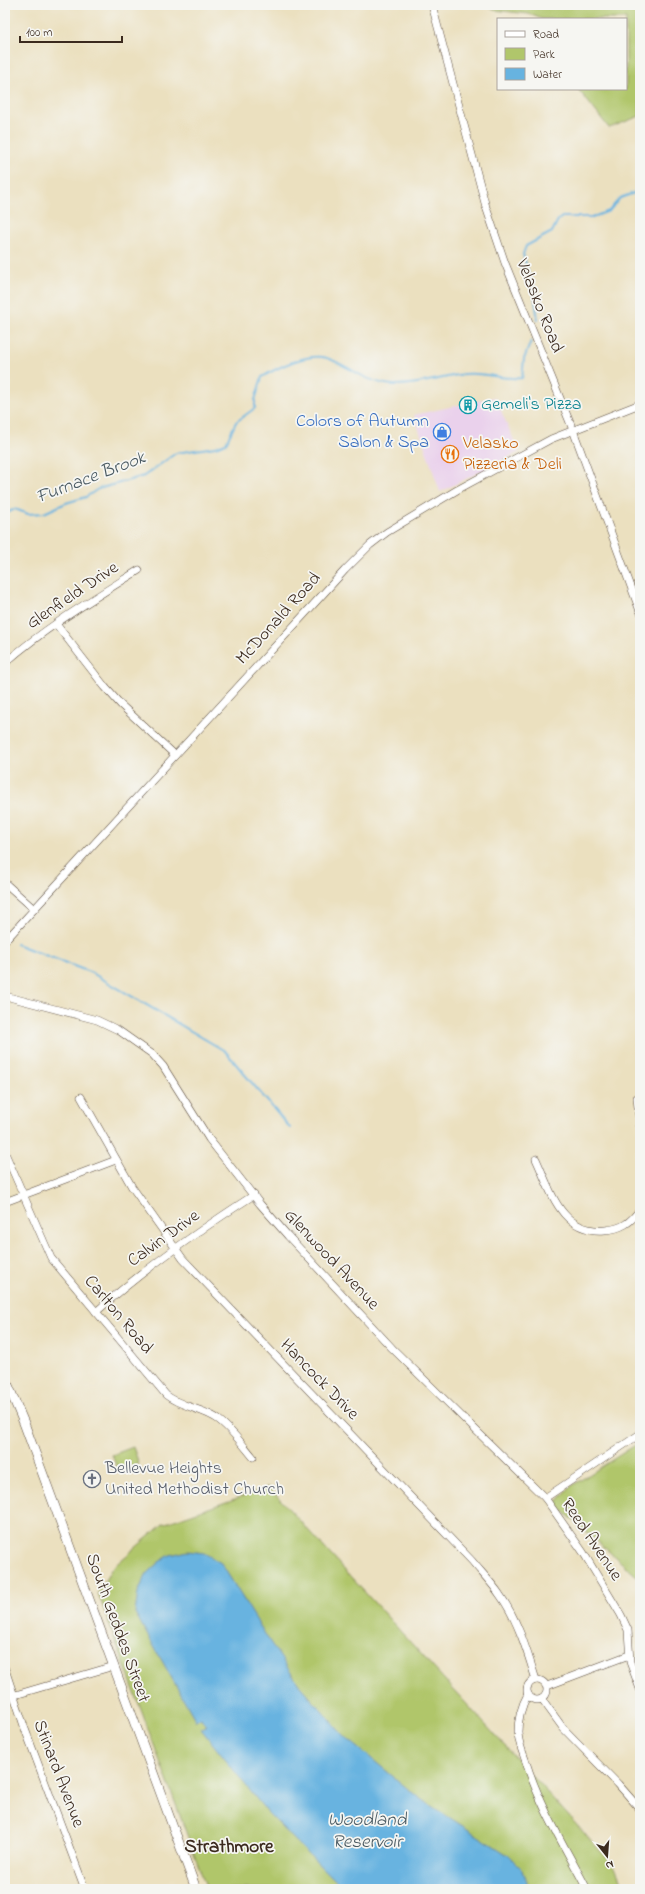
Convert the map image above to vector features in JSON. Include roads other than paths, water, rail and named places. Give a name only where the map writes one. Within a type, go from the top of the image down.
[{"type":"main road","name":"South Geddes Street","points":[[5,1378],[24,1421],[196,1889]]},
{"type":"street","name":"Velasko Road","points":[[432,5],[486,207],[505,263],[573,430],[638,602],[640,611]]},
{"type":"street","name":"McDonald Road","points":[[5,941],[345,570],[370,546],[410,518],[457,490],[551,440],[640,404]]},
{"type":"street","name":"Glenfield Drive","points":[[5,664],[22,648],[56,624],[139,570]]},
{"type":"street","points":[[56,624],[121,706],[175,755]]},
{"type":"street","points":[[5,883],[34,909]]},
{"type":"street","name":"Glenwood Avenue","points":[[5,996],[97,1020],[136,1041],[152,1054],[163,1066],[209,1139],[288,1236],[392,1348],[545,1498]]},
{"type":"street","name":"Hancock Drive","points":[[81,1097],[132,1187],[174,1248],[198,1277],[324,1406],[472,1561],[491,1583],[512,1613],[529,1655],[536,1680]]},
{"type":"street","points":[[637,1098],[640,1127]]},
{"type":"street","name":"Carlton Road","points":[[5,1153],[51,1258],[166,1395],[172,1400],[204,1412],[219,1420],[253,1457]]},
{"type":"street","points":[[536,1159],[560,1211],[575,1225],[594,1231],[613,1230],[633,1220],[640,1209]]},
{"type":"street","points":[[5,1202],[116,1160]]},
{"type":"street","name":"Calvin Drive","points":[[96,1312],[118,1292],[174,1248],[254,1195]]},
{"type":"street","points":[[545,1498],[640,1434]]},
{"type":"street","name":"Reed Avenue","points":[[545,1498],[583,1552],[621,1615],[628,1630],[629,1655],[640,1689]]},
{"type":"street","points":[[547,1686],[629,1655]]},
{"type":"street","points":[[5,1698],[114,1666]]},
{"type":"street","name":"Stinard Avenue","points":[[5,1669],[84,1889]]},
{"type":"street","points":[[528,1694],[536,1701],[542,1700],[547,1695],[547,1686],[542,1681],[536,1680],[528,1685],[528,1694],[519,1718],[519,1742],[529,1774],[539,1797],[587,1889]]},
{"type":"street","points":[[542,1700],[563,1728],[618,1784],[640,1809]]},
{"type":"water","name":"Woodland Reservoir","points":[[188,1551],[204,1553],[221,1563],[270,1642],[300,1686],[343,1735],[419,1798],[508,1855],[523,1870],[529,1889],[343,1889],[267,1812],[201,1729],[206,1726],[201,1718],[196,1721],[135,1613],[138,1592],[147,1573],[159,1562],[170,1555]]},
{"type":"waterway","name":"Furnace Brook","points":[[538,320],[534,292],[523,254],[526,246],[552,232],[558,220],[562,217],[593,217],[609,211],[620,198],[640,191]]},
{"type":"waterway","name":"Furnace Brook","points":[[5,514],[15,509],[28,514],[44,513],[66,503],[86,497],[98,489],[144,476],[176,453],[215,447],[226,443],[236,422],[255,408],[255,400],[262,377],[283,366],[299,360],[322,357],[336,362],[370,380],[393,385],[420,383],[465,374],[522,378],[524,359],[531,341]]},
{"type":"waterway","points":[[16,944],[92,973],[225,1051],[290,1128]]},
{"type":"place","name":"Gemeli's Pizza","points":[[468,405]]},
{"type":"place","name":"Colors of Autumn Salon & Spa","points":[[442,432]]},
{"type":"place","name":"Velasko Pizzeria & Deli","points":[[450,454]]},
{"type":"place","name":"Bellevue Heights United Methodist Church","points":[[92,1479]]},
{"type":"district","name":"Strathmore","points":[[229,1847]]}]
